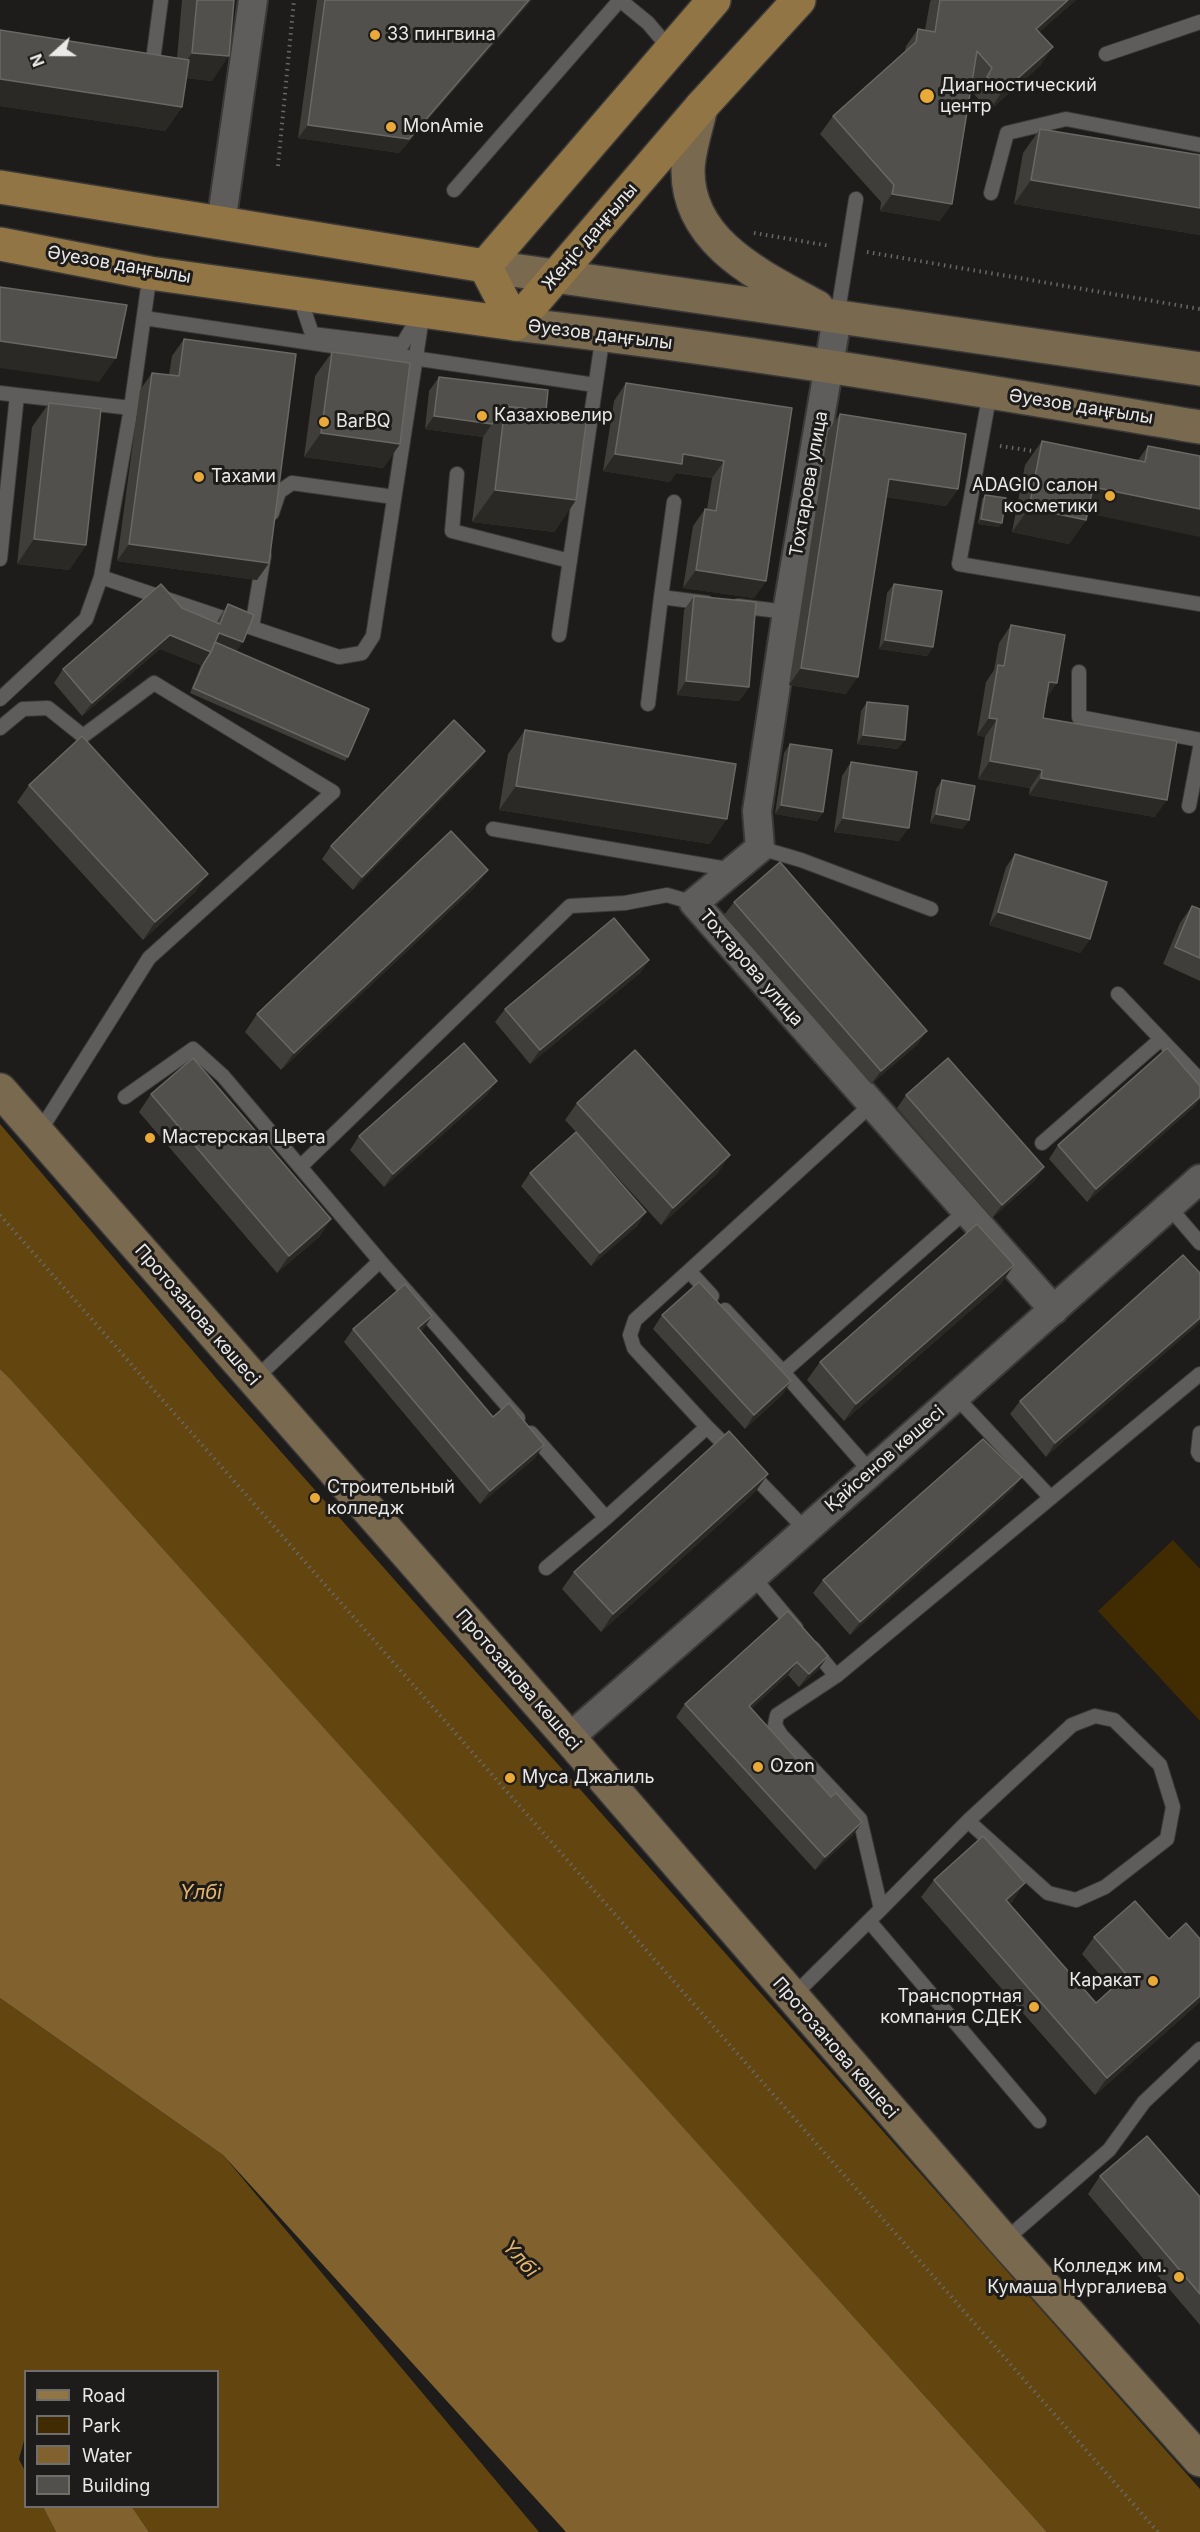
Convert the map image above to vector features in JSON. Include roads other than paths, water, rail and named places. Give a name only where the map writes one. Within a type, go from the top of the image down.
[{"type":"main road","points":[[485,266],[714,0]]},
{"type":"main road","name":"Жеңіс даңғылы","points":[[515,324],[701,107],[799,0]]},
{"type":"main road","points":[[701,107],[688,170],[692,200],[705,225],[720,244],[746,268],[837,318]]},
{"type":"main road","points":[[0,187],[556,277],[1200,369]]},
{"type":"main road","name":"Әуезов даңғылы","points":[[0,244],[150,273],[828,365],[1200,427]]},
{"type":"main road","points":[[485,266],[515,324]]},
{"type":"main road","points":[[953,386],[961,335]]},
{"type":"main road","name":"Протозанова көшесі","points":[[0,1090],[569,1738],[791,1998],[1200,2460]]},
{"type":"street","points":[[221,224],[253,0]]},
{"type":"street","name":"Тохтарова улица","points":[[837,318],[787,612],[757,811],[760,848],[694,903],[1054,1310]]},
{"type":"street","name":"Қайсенов көшесі","points":[[569,1738],[1200,1179]]},
{"type":"lane","points":[[140,66],[152,68],[161,0]]},
{"type":"lane","points":[[454,190],[620,0],[648,23],[670,49]]},
{"type":"lane","points":[[1106,54],[1200,22]]},
{"type":"lane","points":[[991,193],[1007,133],[1066,119],[1200,145]]},
{"type":"lane","points":[[837,318],[856,199]]},
{"type":"lane","points":[[0,699],[86,619],[101,577],[131,408],[150,273]]},
{"type":"lane","points":[[101,577],[339,657],[362,653],[373,636],[423,311]]},
{"type":"lane","points":[[144,318],[596,385]]},
{"type":"lane","points":[[559,635],[603,334]]},
{"type":"lane","points":[[990,392],[958,564],[1200,604]]},
{"type":"lane","points":[[0,393],[131,408]]},
{"type":"lane","points":[[0,559],[17,395]]},
{"type":"lane","points":[[457,474],[452,531],[570,561]]},
{"type":"lane","points":[[252,627],[273,507],[279,492],[292,483],[394,496]]},
{"type":"lane","points":[[648,704],[674,502]]},
{"type":"lane","points":[[661,597],[787,612]]},
{"type":"lane","points":[[1079,672],[1079,717],[1200,740]]},
{"type":"lane","points":[[0,728],[23,709],[48,708],[82,736],[153,683],[333,792],[149,958],[38,1134]]},
{"type":"lane","points":[[1189,806],[1200,748]]},
{"type":"lane","points":[[493,829],[734,870]]},
{"type":"lane","points":[[760,848],[801,860],[931,909]]},
{"type":"lane","points":[[300,1167],[570,906],[625,903],[667,895],[694,903]]},
{"type":"lane","points":[[1119,994],[1200,1080]]},
{"type":"lane","points":[[1042,1143],[1161,1039]]},
{"type":"lane","points":[[125,1097],[193,1049],[223,1076],[380,1261],[606,1518]]},
{"type":"lane","points":[[805,1530],[634,1348],[630,1335],[635,1320],[872,1104]]},
{"type":"lane","points":[[1169,1207],[1200,1243]]},
{"type":"lane","points":[[783,1372],[967,1210]]},
{"type":"lane","points":[[254,1380],[380,1261]]},
{"type":"lane","points":[[689,1271],[783,1372],[870,1472]]},
{"type":"lane","points":[[881,1909],[860,1819],[780,1735],[775,1725],[777,1715],[836,1676],[1200,1374]]},
{"type":"lane","points":[[956,1397],[1051,1498]]},
{"type":"lane","points":[[546,1568],[606,1518],[707,1427]]},
{"type":"lane","points":[[1200,1433],[1198,1452],[1200,1455]]},
{"type":"lane","points":[[753,1577],[836,1676]]},
{"type":"lane","points":[[791,1998],[969,1821],[1072,1725],[1095,1716],[1114,1720],[1160,1765],[1173,1807],[1167,1839],[1105,1887],[1076,1900],[1048,1893],[969,1821]]},
{"type":"lane","points":[[869,1921],[1039,2121]]},
{"type":"lane","points":[[1004,2241],[1109,2150],[1144,2102],[1200,2049]]},
{"type":"water","name":"Үлбі","points":[[0,1369],[1047,2532],[566,2532],[223,2155],[0,1998]]},
{"type":"water","points":[[44,2508],[133,2508],[149,2532],[56,2532]]},
{"type":"place","name":"33 пингвина","points":[[375,35]]},
{"type":"place","name":"Диагностический центр","points":[[927,96]]},
{"type":"place","name":"MonAmie","points":[[391,127]]},
{"type":"place","name":"Казахювелир","points":[[482,416]]},
{"type":"place","name":"BarBQ","points":[[324,422]]},
{"type":"place","name":"Тахами","points":[[199,477]]},
{"type":"place","name":"ADAGIO салон косметики","points":[[1110,496]]},
{"type":"place","name":"Мастерская Цвета","points":[[150,1138]]},
{"type":"place","name":"Строительный колледж","points":[[315,1498]]},
{"type":"place","name":"Ozon","points":[[758,1767]]},
{"type":"place","name":"Муса Джалиль","points":[[510,1778]]},
{"type":"place","name":"Каракат","points":[[1153,1981]]},
{"type":"place","name":"Транспортная компания СДЕК","points":[[1034,2007]]},
{"type":"place","name":"Колледж им. Кумаша Нургалиева","points":[[1179,2277]]}]
